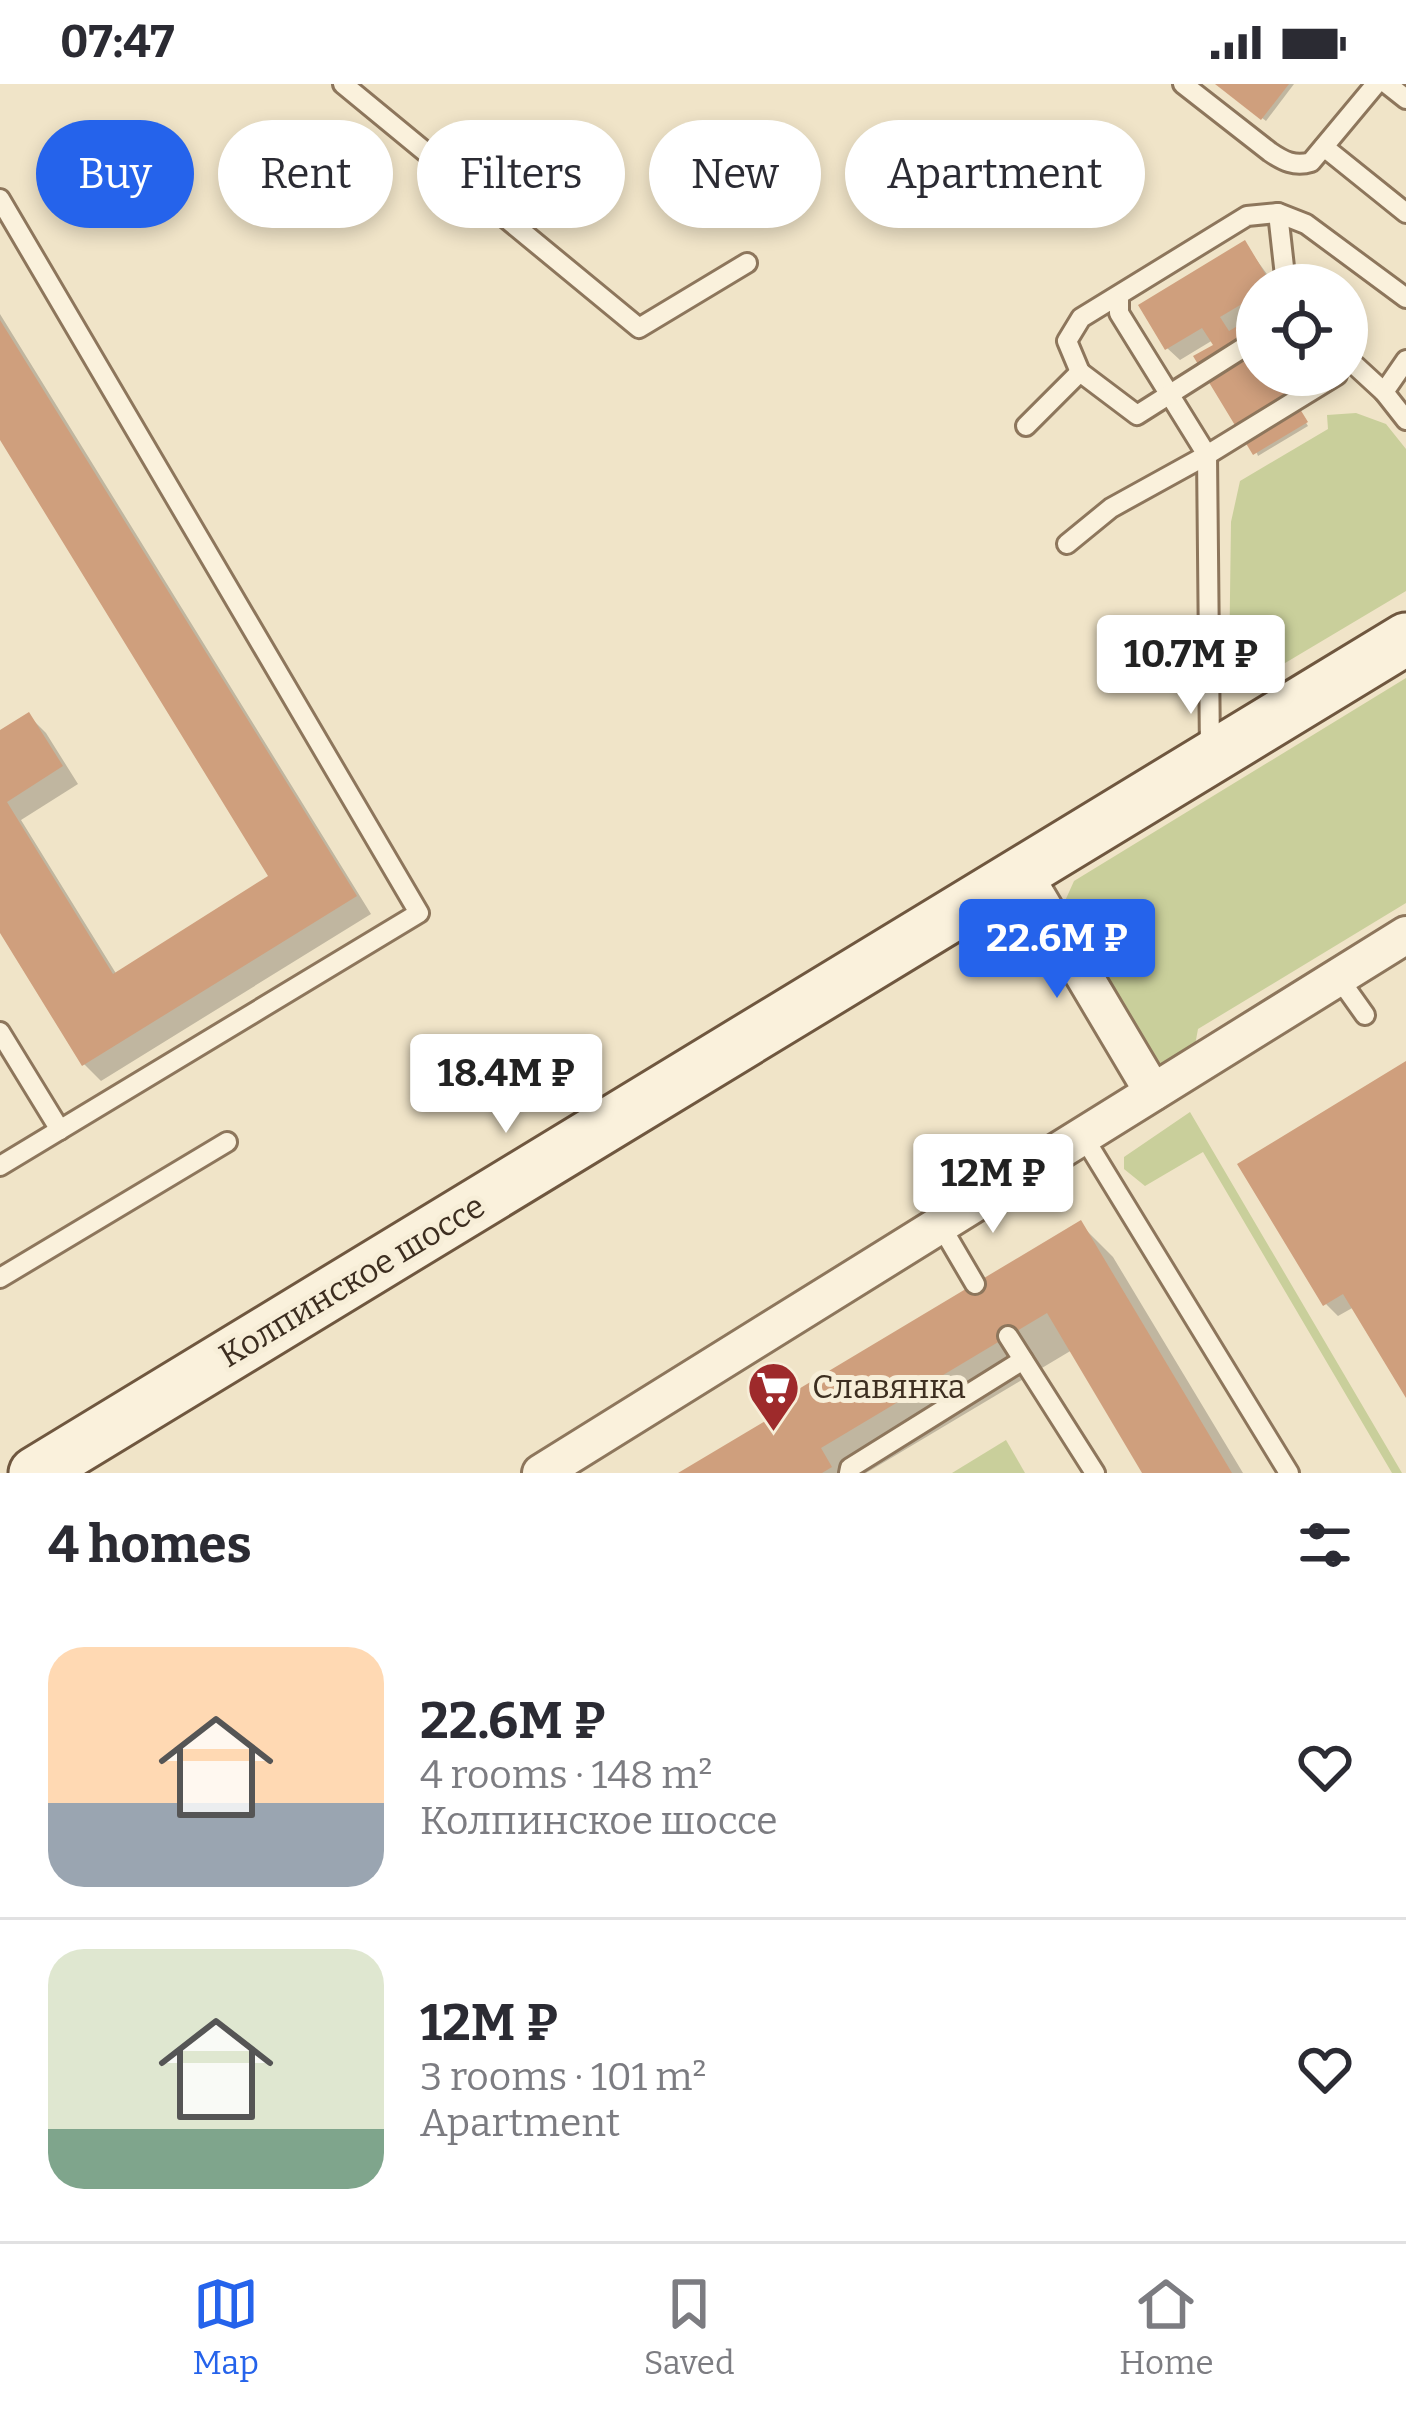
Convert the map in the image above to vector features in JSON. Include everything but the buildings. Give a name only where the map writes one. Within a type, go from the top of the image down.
[{"type":"main road","name":"Колпинское шоссе","points":[[35,1473],[1406,639]]},
{"type":"street","points":[[1023,873],[1153,1092]]},
{"type":"street","points":[[541,1473],[1406,935]]},
{"type":"lane","points":[[343,84],[639,328],[747,263]]},
{"type":"lane","points":[[1183,84],[1285,162],[1311,162],[1376,84]]},
{"type":"lane","points":[[1387,84],[1406,99]]},
{"type":"lane","points":[[1324,147],[1406,213]]},
{"type":"lane","points":[[0,199],[419,913],[0,1166]]},
{"type":"lane","points":[[1278,213],[1284,264]]},
{"type":"lane","points":[[1236,352],[1137,415],[1080,372],[1066,341],[1081,318],[1247,216],[1278,213],[1306,224],[1406,298]]},
{"type":"lane","points":[[1119,296],[1119,313],[1207,455],[1210,756]]},
{"type":"lane","points":[[1384,392],[1406,360]]},
{"type":"lane","points":[[1026,426],[1080,372]]},
{"type":"lane","points":[[1368,381],[1384,392],[1406,420]]},
{"type":"lane","points":[[1067,544],[1112,508],[1301,396]]},
{"type":"lane","points":[[1339,977],[1365,1015]]},
{"type":"lane","points":[[0,1032],[60,1130]]},
{"type":"lane","points":[[1083,1136],[1289,1473]]},
{"type":"lane","points":[[0,1279],[227,1142]]},
{"type":"lane","points":[[941,1226],[976,1284]]},
{"type":"lane","points":[[1008,1336],[1095,1473]]},
{"type":"lane","points":[[849,1473],[850,1468],[1024,1360]]},
{"type":"lane","points":[[872,1454],[883,1473]]},
{"type":"green space","points":[[1356,413],[1386,424],[1406,449],[1406,591],[1248,685],[1235,683],[1229,669],[1231,522],[1240,481],[1328,429],[1327,415]]},
{"type":"green space","points":[[1406,678],[1406,903],[1198,1029],[1193,1056],[1164,1069],[1069,918],[1065,901],[1074,881]]},
{"type":"green space","points":[[1190,1112],[1402,1473],[1392,1473],[1203,1152],[1145,1186],[1124,1169],[1124,1157]]},
{"type":"green space","points":[[1006,1440],[1025,1473],[952,1473]]},
{"type":"place","name":"Славянка","points":[[773,1433]]}]
